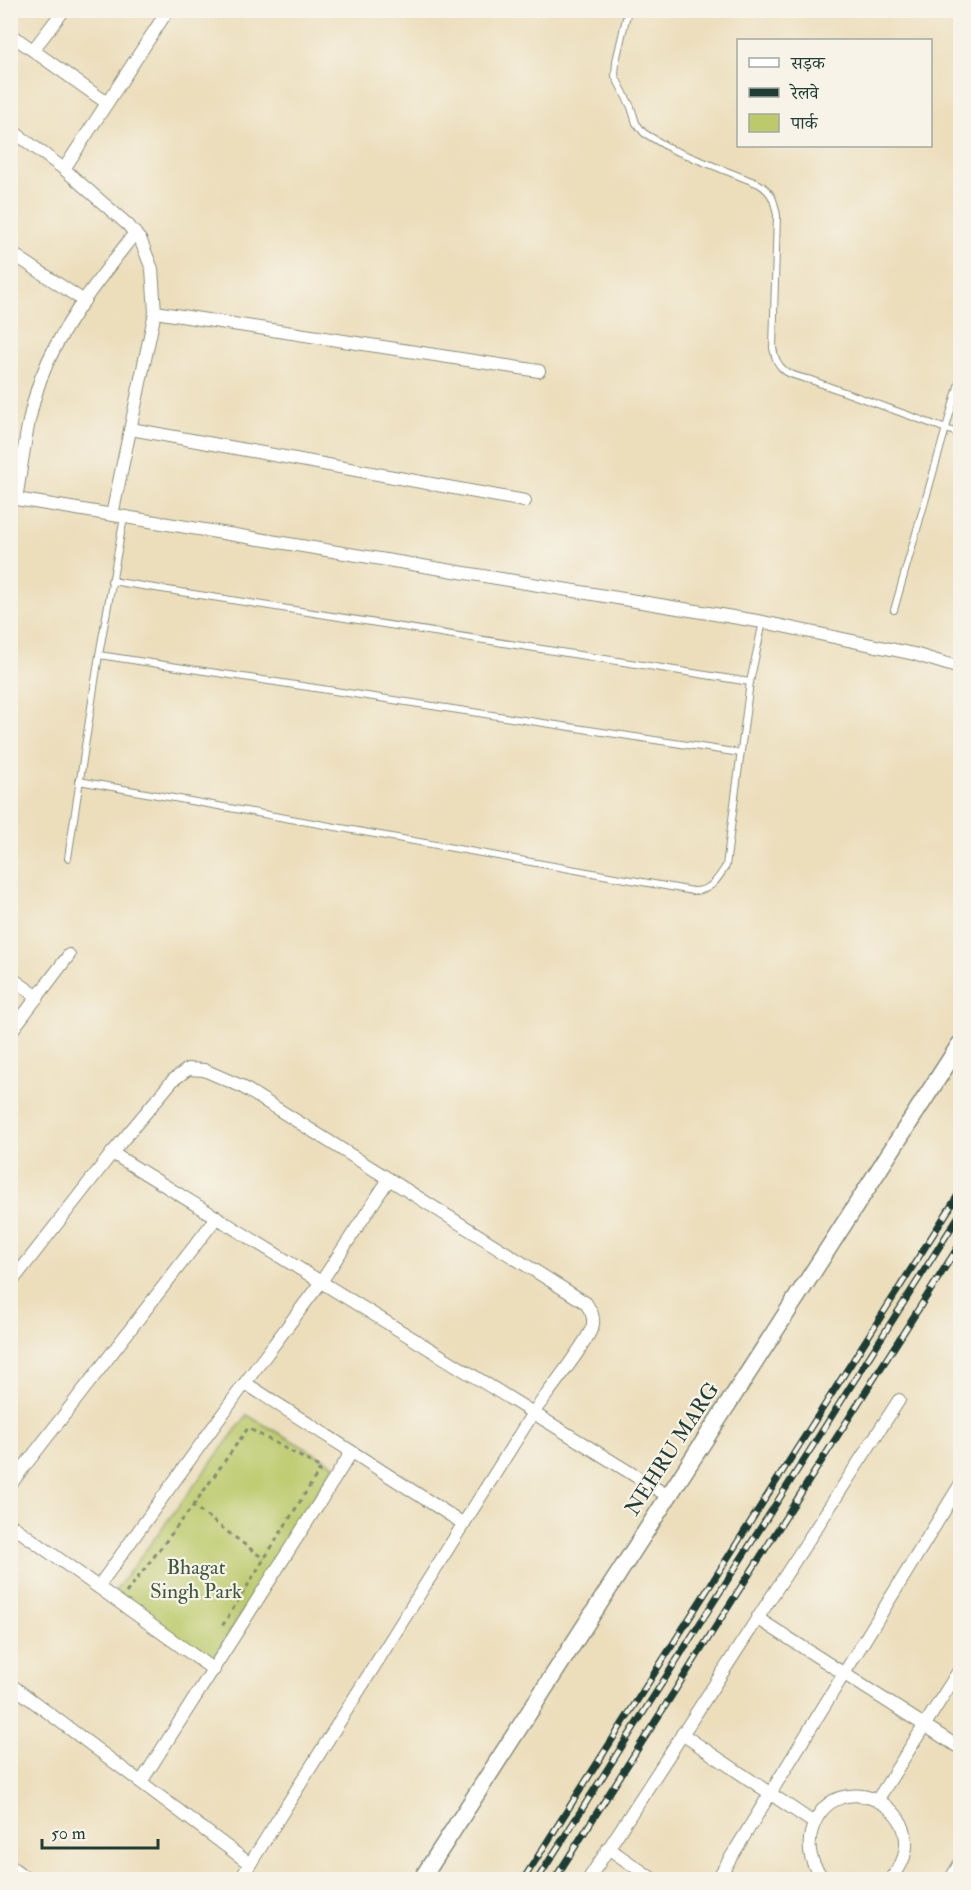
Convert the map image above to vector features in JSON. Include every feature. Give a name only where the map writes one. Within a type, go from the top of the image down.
[{"type":"street","points":[[33,50],[64,10]]},
{"type":"street","points":[[64,169],[168,10]]},
{"type":"street","points":[[10,34],[107,103]]},
{"type":"street","points":[[10,129],[64,169],[135,233],[141,241],[152,268],[155,312],[131,429],[118,516]]},
{"type":"street","points":[[135,233],[84,301],[65,331],[41,378],[33,402],[13,499],[763,622],[914,654],[960,668]]},
{"type":"street","points":[[10,252],[84,301]]},
{"type":"street","points":[[155,312],[540,371]]},
{"type":"street","points":[[131,429],[525,501]]},
{"type":"street","points":[[10,1033],[69,955]]},
{"type":"street","points":[[10,976],[38,996]]},
{"type":"street","name":"NEHRU MARG","points":[[421,1880],[960,1044]]},
{"type":"street","points":[[10,1284],[112,1153],[173,1080],[188,1069],[204,1070],[241,1086],[586,1303],[593,1314],[593,1326],[533,1413],[240,1880]]},
{"type":"street","points":[[112,1153],[668,1496]]},
{"type":"street","points":[[98,1587],[321,1282],[389,1179]]},
{"type":"street","points":[[10,1485],[217,1218]]},
{"type":"street","points":[[246,1383],[464,1524]]},
{"type":"street","points":[[588,1880],[899,1400]]},
{"type":"street","points":[[141,1782],[351,1453]]},
{"type":"street","points":[[717,1880],[960,1485]]},
{"type":"street","points":[[10,1524],[214,1670]]},
{"type":"street","points":[[758,1618],[960,1748]]},
{"type":"street","points":[[878,1799],[960,1669]]},
{"type":"street","points":[[10,1684],[250,1864]]},
{"type":"street","points":[[682,1734],[814,1823]]},
{"type":"street","points":[[825,1880],[809,1853],[814,1823],[825,1807],[840,1798],[856,1795],[878,1799],[891,1808],[903,1824],[906,1845],[896,1878]]},
{"type":"street","points":[[608,1848],[654,1880]]},
{"type":"street","points":[[950,1880],[960,1863]]},
{"type":"street","points":[[10,1866],[29,1880]]},
{"type":"lane","points":[[628,10],[616,61],[615,76],[631,107],[636,123],[644,133],[672,149],[759,184],[770,191],[775,201],[777,215],[773,348],[775,362],[795,376],[960,434]]},
{"type":"lane","points":[[894,610],[960,379]]},
{"type":"lane","points":[[68,858],[111,580],[118,516]]},
{"type":"lane","points":[[111,580],[750,682]]},
{"type":"lane","points":[[79,781],[702,891],[711,887],[726,866],[750,682],[763,622]]},
{"type":"lane","points":[[99,655],[740,753]]},
{"type":"path","points":[[126,1593],[193,1506],[248,1428],[321,1468],[221,1629]]},
{"type":"path","points":[[193,1506],[264,1558]]},
{"type":"green space","name":"Bhagat Singh Park","points":[[247,1415],[335,1465],[211,1662],[114,1592]]},
{"type":"railway","points":[[523,1880],[960,1192]]},
{"type":"railway","points":[[537,1880],[960,1214]]},
{"type":"railway","points":[[554,1880],[960,1244]]}]
